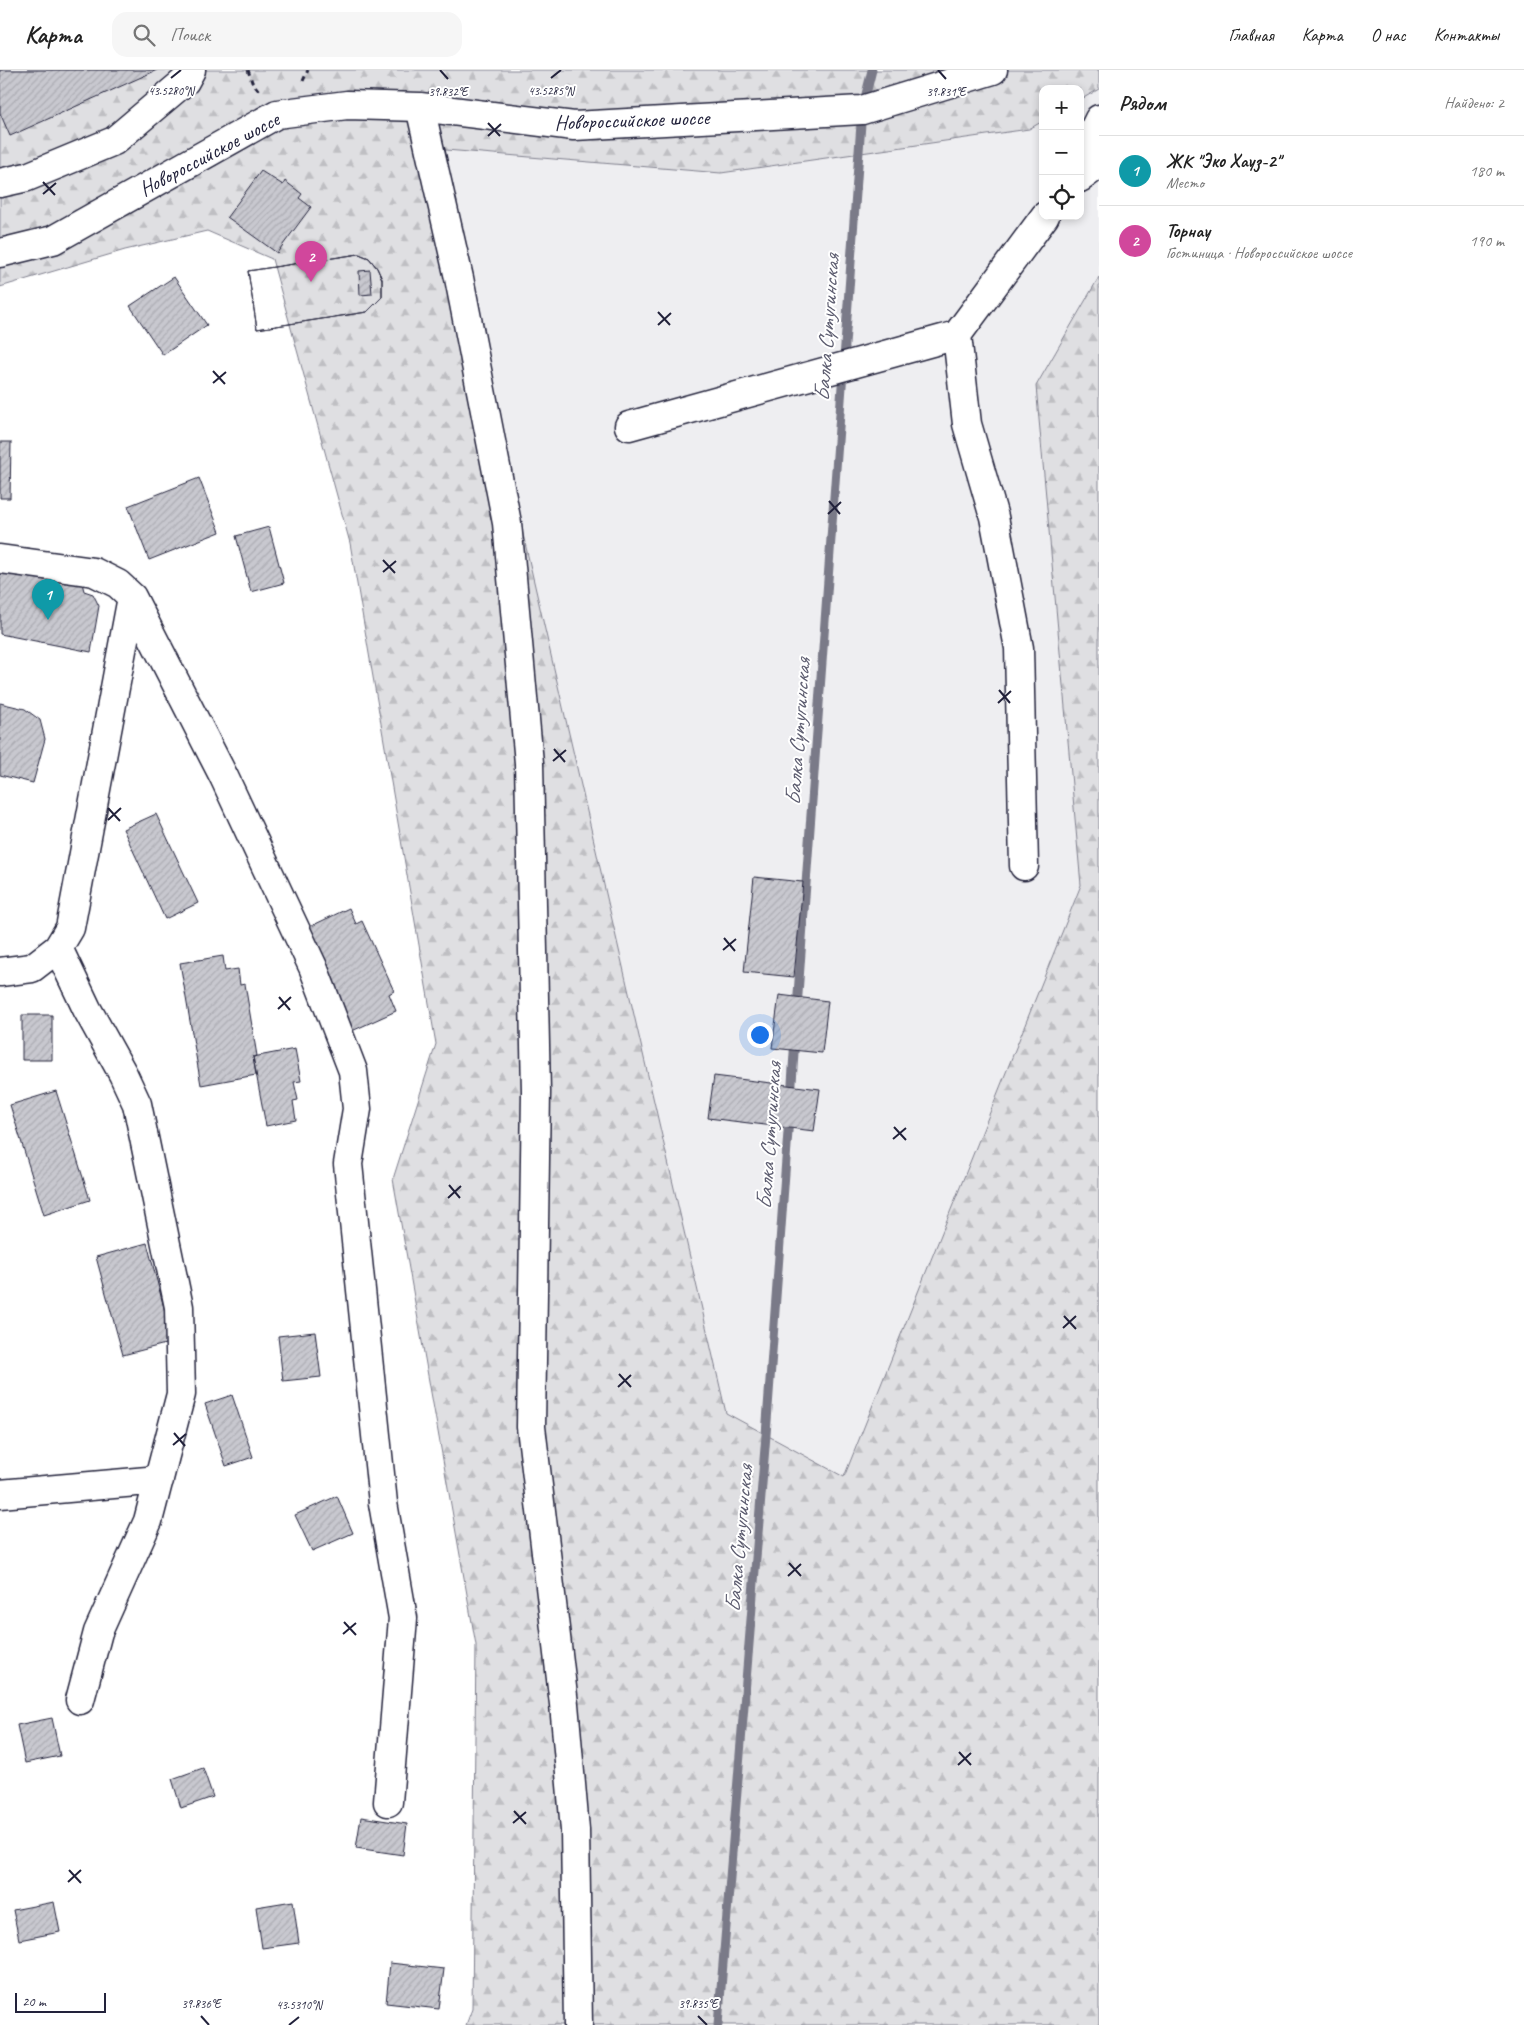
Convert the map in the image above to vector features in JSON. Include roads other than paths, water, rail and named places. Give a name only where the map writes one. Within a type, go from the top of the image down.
[{"type":"street","points":[[0,183],[27,177],[114,141],[185,81],[191,70]]},
{"type":"street","name":"Новороссийское шоссе","points":[[0,252],[53,240],[277,114],[346,106],[420,107],[574,126],[862,110],[994,70]]},
{"type":"street","points":[[420,107],[459,278],[506,522],[529,763],[536,1092],[530,1427],[564,1704],[574,1820],[578,2025]]},
{"type":"street","points":[[1084,150],[1099,119]]},
{"type":"street","points":[[1084,175],[1099,164]]},
{"type":"street","points":[[629,426],[958,336],[1042,220]]},
{"type":"street","points":[[958,336],[967,424],[994,517],[1019,648],[1024,866]]},
{"type":"street","points":[[0,559],[94,572],[118,584],[132,597],[224,777],[312,967],[353,1071],[357,1109],[348,1164],[383,1503],[403,1618],[388,1802]]},
{"type":"street","points":[[0,972],[32,968],[58,948],[70,928],[132,597]]},
{"type":"street","points":[[58,948],[87,1009],[123,1074],[137,1104],[179,1307],[181,1394],[148,1521],[98,1632],[80,1700]]},
{"type":"street","points":[[0,1494],[159,1480]]},
{"type":"waterway","name":"Балка Сутугинская","points":[[797,1008],[862,110],[872,70]]},
{"type":"waterway","name":"Балка Сутугинская","points":[[791,1098],[795,1038]]},
{"type":"waterway","name":"Балка Сутугинская","points":[[718,2025],[766,1435],[789,1118]]},
{"type":"place","name":"Торнау","points":[[311,282]]},
{"type":"place","name":"ЖК \"Эко Хауз-2\"","points":[[48,620]]}]
